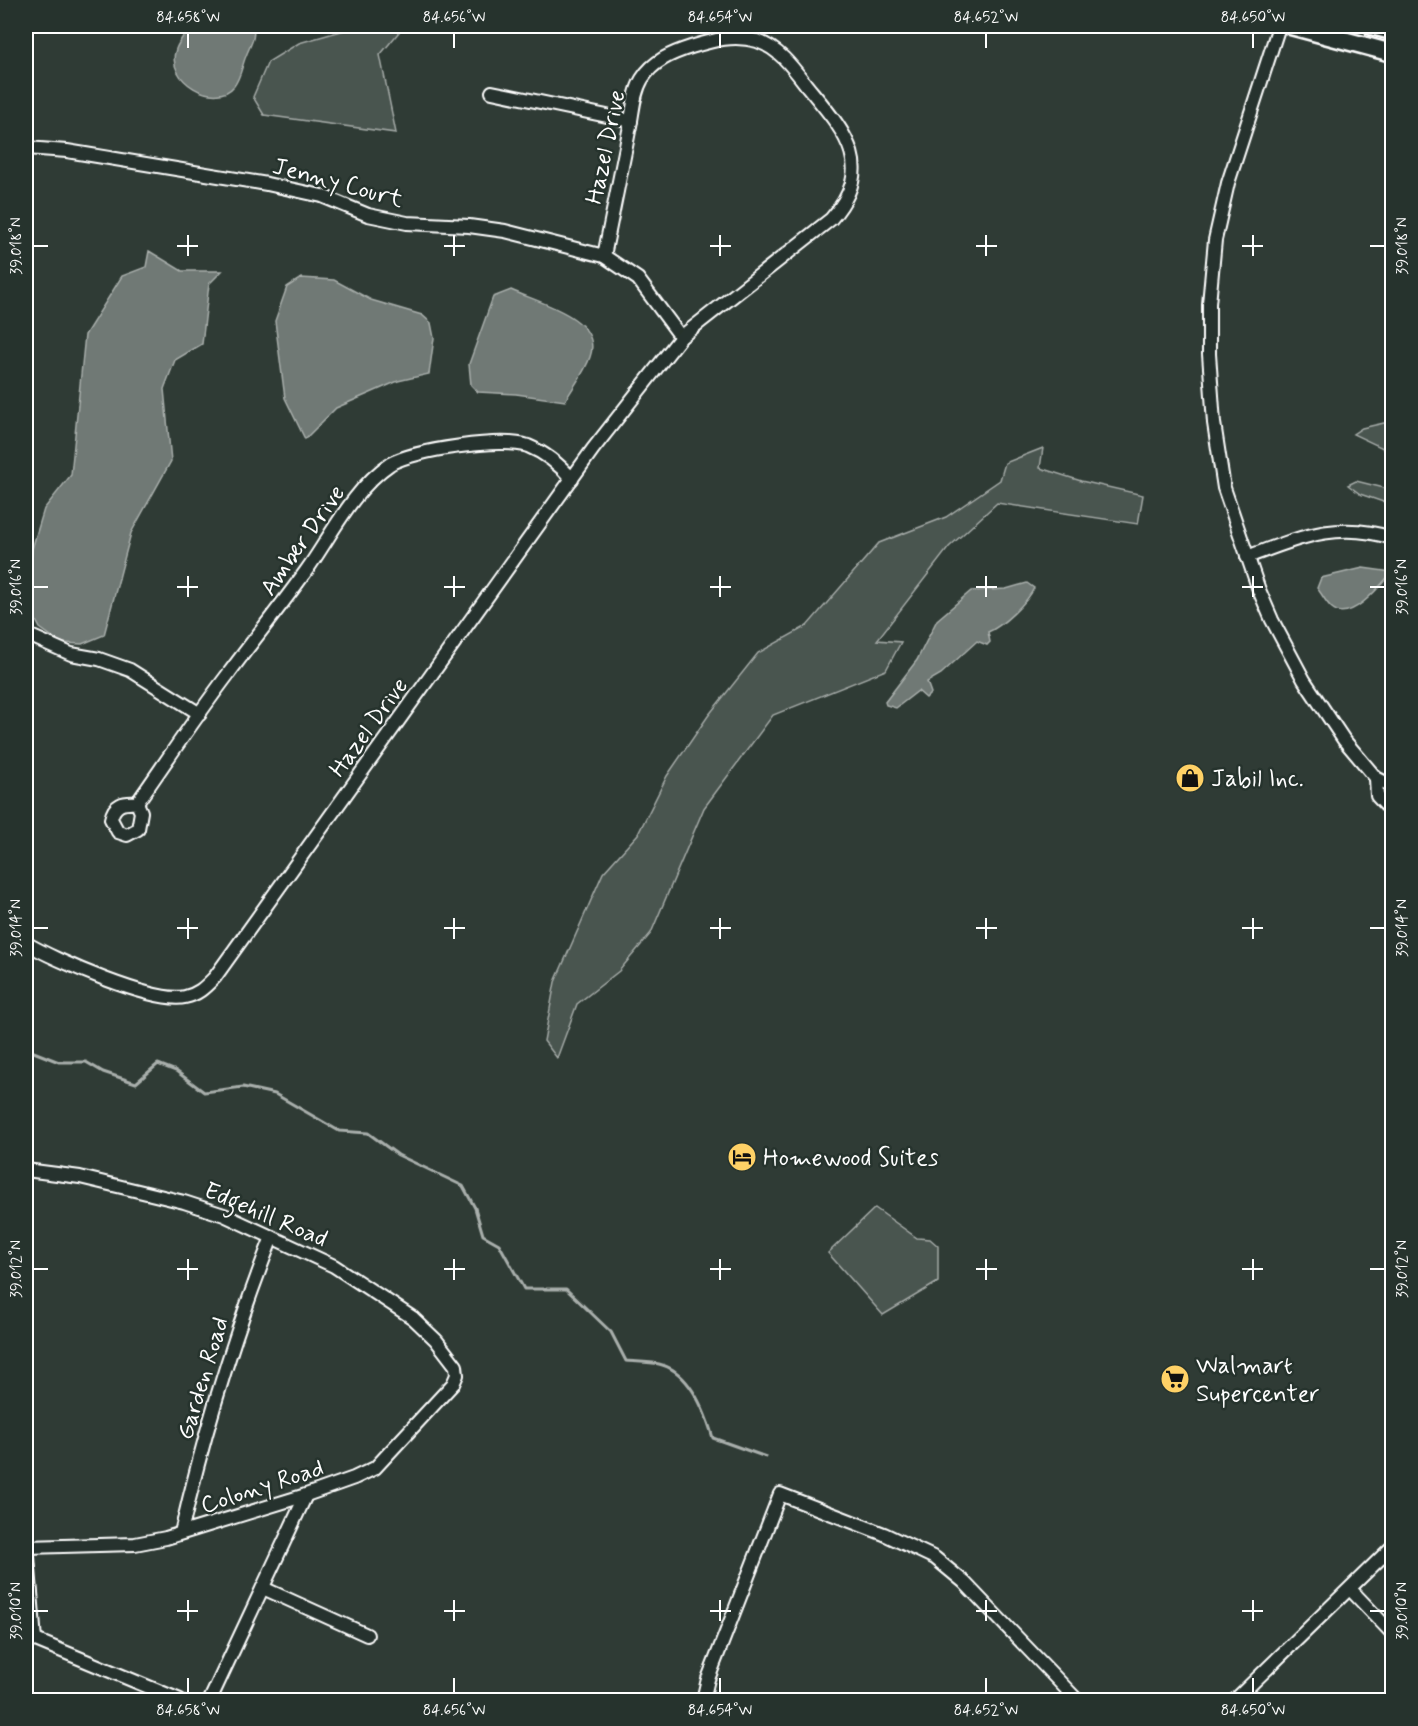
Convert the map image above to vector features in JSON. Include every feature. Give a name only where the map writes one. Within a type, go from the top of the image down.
[{"type":"main road","points":[[1291,26],[1392,52]]},
{"type":"main road","points":[[1372,26],[1392,31]]},
{"type":"street","points":[[1279,26],[1220,214],[1209,304],[1210,387],[1217,443],[1224,488],[1247,557],[1272,620],[1304,680],[1344,740],[1376,778],[1392,786]]},
{"type":"street","name":"Hazel Drive","points":[[26,944],[77,969],[168,998],[198,993],[215,977],[572,479],[681,337],[831,219],[846,202],[852,188],[854,171],[853,152],[844,131],[789,63],[774,49],[746,38],[718,39],[663,59],[642,79],[636,93],[604,256]]},
{"type":"street","points":[[492,92],[631,121]]},
{"type":"street","name":"Jenny Court","points":[[26,148],[67,151],[267,184],[322,196],[368,215],[407,223],[469,226],[506,231],[604,256]]},
{"type":"street","points":[[604,256],[638,279],[681,337]]},
{"type":"street","name":"Amber Drive","points":[[136,803],[307,570],[354,501],[371,480],[390,464],[411,454],[429,450],[511,443],[527,446],[549,458],[572,479]]},
{"type":"street","points":[[1247,557],[1328,531],[1358,530],[1392,538]]},
{"type":"street","points":[[26,633],[71,654],[99,659],[130,670],[200,714]]},
{"type":"street","points":[[1376,778],[1377,796],[1392,812]]},
{"type":"street","name":"Edgehill Road","points":[[26,1170],[80,1177],[184,1202],[224,1215],[334,1266],[372,1289],[413,1318],[436,1340],[456,1366]]},
{"type":"street","name":"Garden Road","points":[[181,1533],[193,1479],[234,1339],[272,1238]]},
{"type":"street","name":"Colony Road","points":[[27,1547],[135,1544],[181,1533],[306,1495],[375,1468],[453,1384],[457,1375],[456,1366]]},
{"type":"street","points":[[703,1701],[708,1679],[780,1494],[884,1534],[935,1558],[964,1582],[1077,1701]]},
{"type":"street","points":[[210,1701],[306,1495]]},
{"type":"street","points":[[26,1533],[30,1638],[180,1701]]},
{"type":"street","points":[[1235,1701],[1392,1547]]},
{"type":"street","points":[[263,1588],[367,1635]]},
{"type":"street","points":[[1350,1589],[1392,1633]]},
{"type":"shaded area","points":[[190,26],[253,26],[253,38],[238,79],[234,86],[226,92],[205,93],[184,81],[177,72],[174,61],[176,49]]},
{"type":"shaded area","points":[[359,26],[404,26],[380,55],[396,133],[264,115],[253,97],[268,62],[299,43]]},
{"type":"shaded area","points":[[149,251],[182,271],[222,271],[209,284],[202,344],[175,360],[164,389],[171,461],[131,533],[104,635],[82,644],[61,643],[40,628],[27,604],[32,549],[44,509],[71,475],[85,335],[122,276],[146,267]]},
{"type":"shaded area","points":[[301,278],[334,280],[371,300],[422,315],[431,323],[434,338],[429,374],[398,381],[336,408],[305,439],[285,398],[275,321],[287,287]]},
{"type":"shaded area","points":[[511,290],[566,313],[587,332],[592,343],[590,357],[565,401],[516,394],[478,392],[471,385],[469,364],[493,297]]},
{"type":"shaded area","points":[[1392,423],[1392,460],[1383,448],[1353,434],[1362,428]]},
{"type":"shaded area","points":[[1043,448],[1040,468],[1081,481],[1143,495],[1138,524],[997,503],[949,547],[877,640],[901,642],[886,670],[773,715],[704,808],[651,933],[619,971],[577,1004],[557,1058],[544,1041],[555,982],[603,873],[638,834],[667,776],[708,716],[758,653],[807,626],[879,543],[946,517],[1000,480],[1005,463]]},
{"type":"shaded area","points":[[1356,481],[1384,488],[1392,486],[1392,505],[1360,494],[1348,485]]},
{"type":"shaded area","points":[[1363,568],[1392,572],[1365,601],[1356,607],[1339,612],[1332,608],[1317,588],[1321,578]]},
{"type":"shaded area","points":[[1027,583],[1034,588],[1031,594],[1014,613],[988,632],[990,642],[987,645],[977,641],[941,674],[927,682],[931,693],[926,698],[918,691],[896,708],[886,705],[885,702],[917,660],[937,620],[971,591],[1006,589]]},
{"type":"shaded area","points":[[875,1208],[917,1238],[930,1239],[938,1246],[938,1282],[883,1315],[828,1253]]},
{"type":"waterway","points":[[26,1049],[59,1062],[86,1062],[103,1072],[136,1083],[158,1064],[176,1071],[204,1092],[243,1087],[275,1094],[339,1131],[368,1133],[398,1155],[463,1186],[475,1208],[483,1235],[499,1244],[524,1289],[566,1289],[611,1332],[626,1361],[659,1364],[670,1368],[688,1383],[701,1405],[713,1438],[766,1457]]},
{"type":"place","name":"Jabil Inc.","points":[[1190,778]]},
{"type":"place","name":"Homewood Suites","points":[[742,1157]]},
{"type":"place","name":"Walmart Supercenter","points":[[1175,1379]]}]
